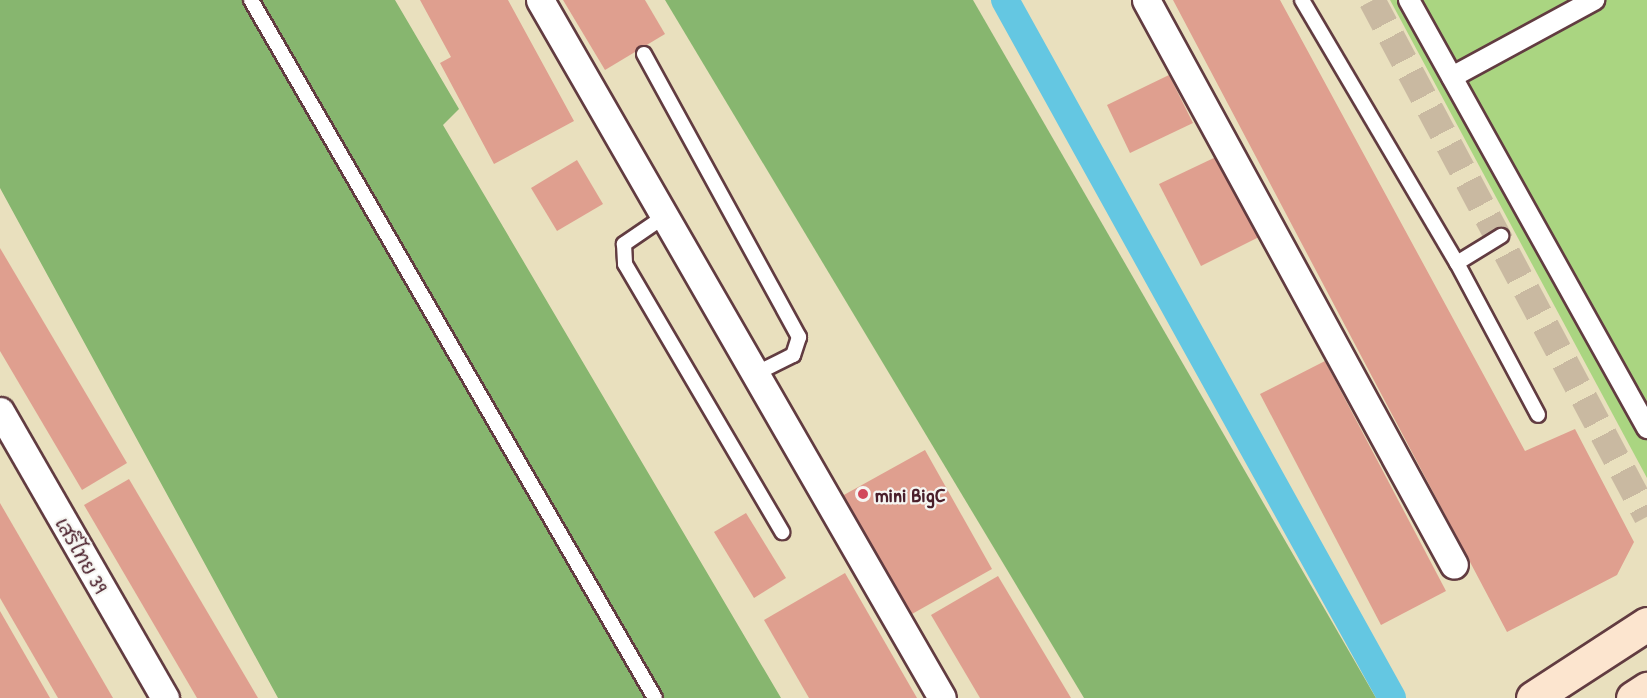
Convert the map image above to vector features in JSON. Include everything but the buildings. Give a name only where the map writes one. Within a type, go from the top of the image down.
[{"type":"main road","points":[[1533,698],[1647,624]]},
{"type":"main road","points":[[1633,698],[1647,689]]},
{"type":"street","points":[[540,0],[942,698]]},
{"type":"street","points":[[1146,0],[1454,566]]},
{"type":"street","points":[[1409,0],[1647,428]]},
{"type":"street","points":[[1452,77],[1594,0]]},
{"type":"street","name":"เสรีไทย 39","points":[[0,411],[165,698]]},
{"type":"lane","points":[[251,0],[655,698]]},
{"type":"lane","points":[[1302,0],[1457,263],[1538,415]]},
{"type":"lane","points":[[644,54],[799,337],[793,355],[755,374]]},
{"type":"lane","points":[[665,216],[624,244],[625,264],[782,532]]},
{"type":"lane","points":[[1457,263],[1502,236]]},
{"type":"green space","points":[[0,0],[395,0],[459,109],[443,125],[781,698],[278,698],[0,188]]},
{"type":"green space","points":[[665,0],[973,0],[1376,698],[1084,698]]},
{"type":"green space","points":[[1390,0],[1647,0],[1647,478]]},
{"type":"waterway","points":[[1005,0],[1392,698]]},
{"type":"tunnel","points":[[1372,0],[1647,516]]},
{"type":"place","name":"mini BigC","points":[[863,494]]}]
